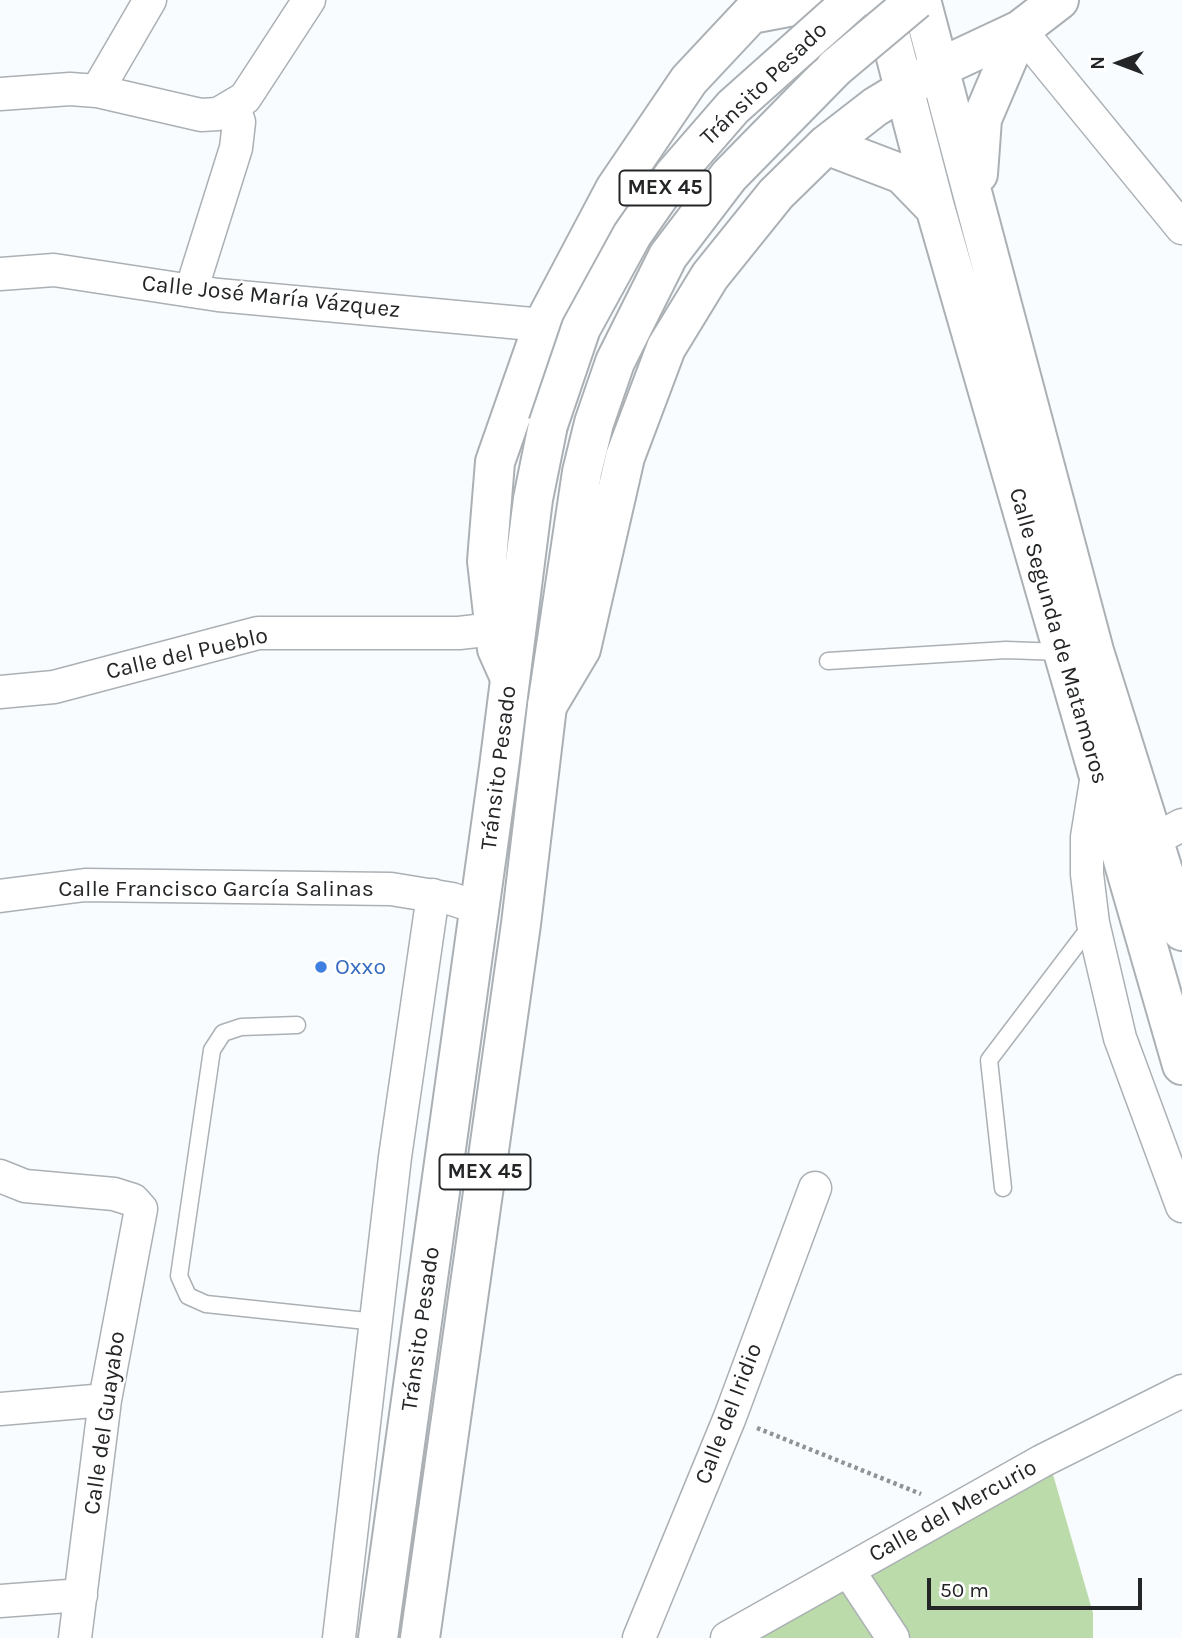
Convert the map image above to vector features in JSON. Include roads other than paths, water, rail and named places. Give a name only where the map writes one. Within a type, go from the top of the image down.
[{"type":"main road","name":"Tránsito Pesado","points":[[379,1638],[480,908],[533,499],[548,425],[561,382],[587,316],[632,235],[673,176],[733,107],[853,0]]},
{"type":"main road","name":"Calle Segunda de Matamoros","points":[[881,0],[892,37],[890,99],[935,207],[970,320],[1061,652],[1182,1065]]},
{"type":"main road","points":[[547,706],[582,649],[625,457],[666,348],[710,276],[776,194],[826,145],[939,68],[1020,30],[1059,0]]},
{"type":"main road","points":[[510,678],[497,649],[476,631],[487,561],[495,462],[543,325],[615,189],[689,80],[757,7],[825,9],[864,42],[878,59],[879,87],[890,99]]},
{"type":"main road","name":"Tránsito Pesado","points":[[420,1638],[521,924],[547,706],[582,472],[594,424],[615,362],[668,256],[729,176],[835,68],[921,7]]},
{"type":"main road","name":"Calle Segunda de Matamoros","points":[[921,7],[976,197],[1094,651],[1168,833],[1182,932]]},
{"type":"main road","points":[[976,197],[982,119],[1020,30]]},
{"type":"main road","points":[[826,145],[902,174],[935,207]]},
{"type":"street","points":[[97,91],[150,0]]},
{"type":"street","points":[[0,94],[69,89],[97,91],[201,115],[218,114],[234,107],[245,98],[309,0]]},
{"type":"street","points":[[1020,30],[1182,228]]},
{"type":"street","points":[[191,291],[236,148],[239,121],[234,107]]},
{"type":"street","name":"Calle José María Vázquez","points":[[0,274],[54,271],[191,291],[543,325]]},
{"type":"street","name":"Calle del Pueblo","points":[[0,692],[54,687],[258,633],[476,631]]},
{"type":"street","points":[[1098,771],[1087,837],[1087,874],[1093,923],[1120,1038],[1182,1206]]},
{"type":"street","points":[[1120,855],[1168,833]]},
{"type":"street","name":"Calle Francisco García Salinas","points":[[0,896],[85,885],[391,889],[433,895],[480,908]]},
{"type":"street","points":[[339,1638],[395,1157],[433,895]]},
{"type":"street","name":"Calle del Guayabo","points":[[0,1176],[25,1186],[114,1194],[133,1200],[141,1209],[105,1400],[75,1638]]},
{"type":"street","name":"Calle del Iridio","points":[[639,1638],[730,1417],[814,1188]]},
{"type":"street","name":"Calle del Mercurio","points":[[727,1638],[1042,1461],[1182,1391]]},
{"type":"street","points":[[0,1409],[105,1400]]},
{"type":"street","points":[[848,1570],[893,1638]]},
{"type":"street","points":[[0,1601],[81,1595]]},
{"type":"lane","points":[[828,661],[1006,650],[1061,652]]},
{"type":"lane","points":[[1003,1188],[989,1060],[1093,923]]},
{"type":"lane","points":[[297,1025],[241,1027],[223,1033],[212,1050],[179,1276],[188,1296],[206,1304],[376,1322]]},
{"type":"place","name":"Oxxo","points":[[321,967]]}]
